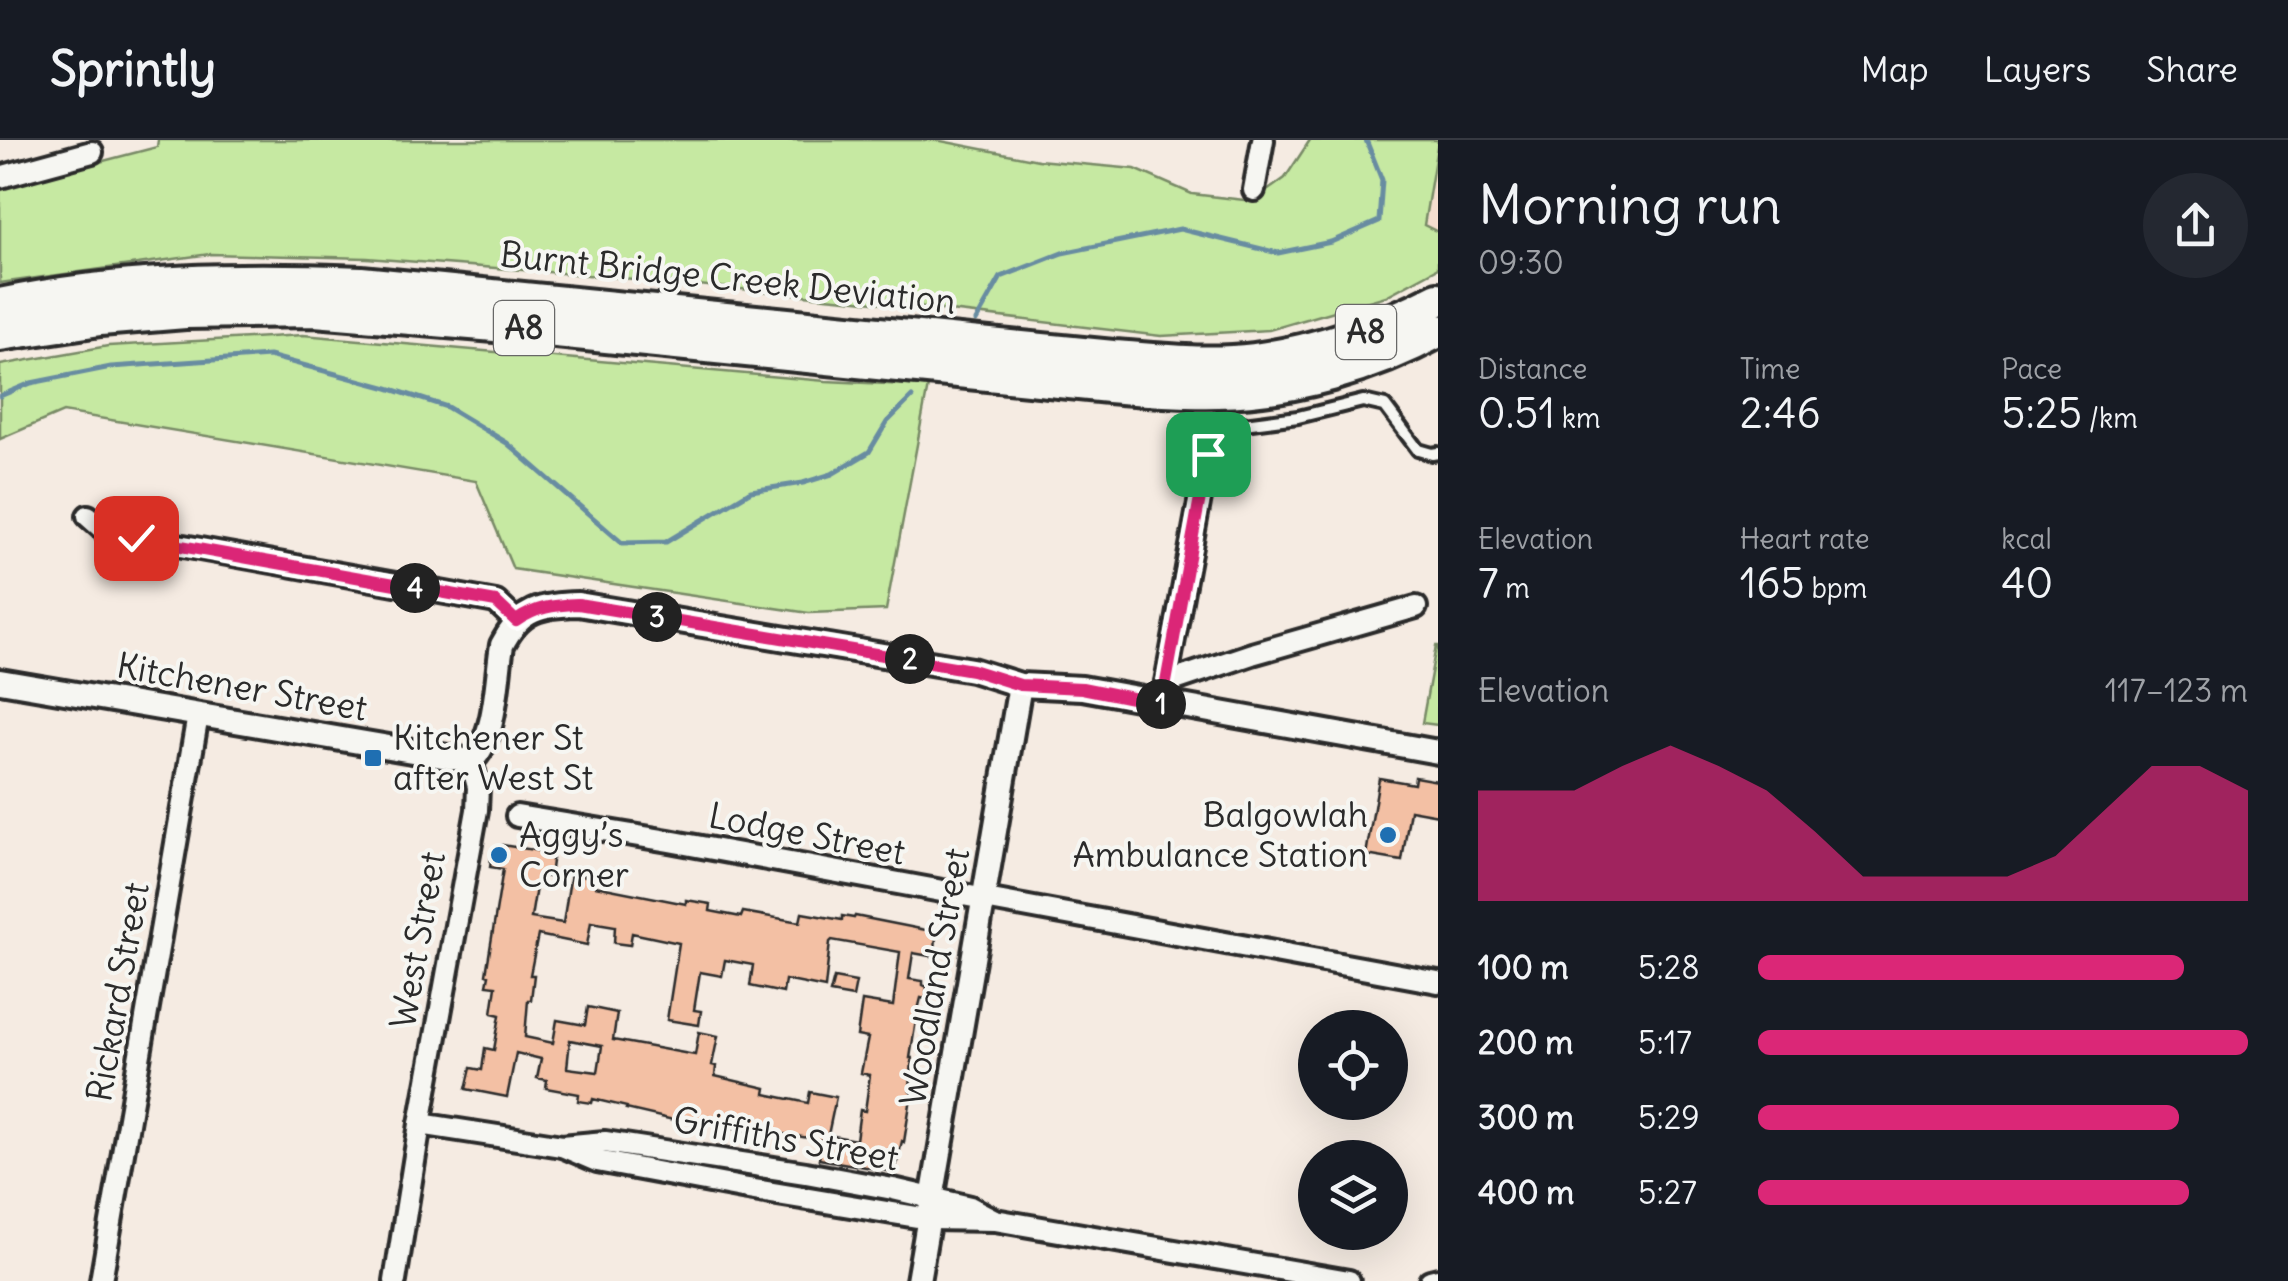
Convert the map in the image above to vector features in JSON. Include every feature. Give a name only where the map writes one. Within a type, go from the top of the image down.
[{"type":"highway","name":"Burnt Bridge Creek Deviation","points":[[0,305],[107,288],[190,281],[341,282],[1113,357],[1205,362],[1252,360],[1330,344],[1372,330],[1438,299]]},
{"type":"highway","name":"Burnt Bridge Creek Deviation","points":[[0,334],[100,319],[185,312],[315,310],[1109,386],[1221,392],[1323,375],[1433,336]]},
{"type":"street","points":[[1254,190],[1263,140]]},
{"type":"street","points":[[0,177],[92,152]]},
{"type":"street","points":[[1164,694],[1208,454]]},
{"type":"street","points":[[88,516],[98,526],[116,534],[496,602],[516,621]]},
{"type":"street","points":[[471,761],[485,744],[490,729],[502,645],[516,621],[550,605],[578,604],[972,670],[1020,685],[1164,694],[1438,752]]},
{"type":"street","points":[[1164,694],[1252,654],[1416,607]]},
{"type":"street","name":"Kitchener Street","points":[[0,681],[471,761]]},
{"type":"street","name":"Woodland Street","points":[[918,1281],[1020,685]]},
{"type":"street","name":"Rickard Street","points":[[101,1281],[198,715]]},
{"type":"street","name":"West Street","points":[[395,1281],[479,798],[471,761]]},
{"type":"street","name":"Lodge Street","points":[[518,816],[1438,982]]},
{"type":"street","name":"Griffiths Street","points":[[420,1124],[562,1146],[597,1160],[742,1188],[930,1209],[1348,1281]]},
{"type":"street","points":[[1430,1281],[1438,1279]]},
{"type":"lane","points":[[1208,454],[1217,436],[1244,424],[1298,417],[1363,401],[1385,406],[1418,450],[1438,452]]},
{"type":"shaded area","points":[[1438,145],[1438,232],[1424,225]]},
{"type":"green space","points":[[158,140],[936,140],[1038,160],[1135,169],[1192,194],[1253,201],[1285,178],[1310,140],[1438,140],[1424,225],[1438,232],[1438,268],[1386,296],[1269,330],[1161,336],[857,300],[367,258],[210,254],[0,283],[0,188],[157,147]]},
{"type":"green space","points":[[303,335],[826,381],[928,386],[886,610],[809,613],[513,569],[476,481],[63,412],[0,439],[0,365],[108,346]]},
{"type":"green space","points":[[1438,646],[1438,725],[1422,723]]},
{"type":"building","name":"Balgowlah Ambulance Station","points":[[1415,777],[1438,781],[1438,815],[1410,810],[1402,861],[1366,855],[1379,778],[1414,784]]},
{"type":"building","points":[[502,845],[553,853],[550,877],[538,875],[531,918],[563,923],[571,873],[596,878],[595,886],[686,904],[686,900],[711,904],[710,911],[741,917],[743,912],[800,922],[802,913],[842,920],[842,916],[855,916],[936,932],[935,957],[913,953],[909,979],[923,981],[927,987],[926,999],[921,998],[917,1014],[910,1058],[912,1091],[895,1172],[819,1159],[822,1140],[745,1130],[701,1119],[699,1124],[682,1122],[593,1099],[592,1103],[578,1101],[579,1094],[546,1088],[547,1080],[537,1078],[541,1059],[516,1053],[507,1097],[466,1089],[471,1068],[482,1070],[485,1048],[494,1050],[500,1015],[492,1013],[496,986],[487,985],[486,974],[503,869],[490,867],[492,850]],"holes":[[[591,922],[615,926],[614,943],[630,945],[632,933],[679,943],[667,1020],[699,1025],[701,1011],[694,1010],[700,972],[722,976],[725,960],[753,965],[750,986],[783,993],[785,980],[825,988],[832,940],[900,952],[893,1006],[862,1001],[857,1036],[868,1038],[861,1073],[870,1075],[856,1140],[828,1135],[836,1097],[810,1092],[808,1103],[765,1094],[766,1088],[715,1076],[716,1066],[712,1065],[718,1036],[699,1032],[695,1055],[613,1040],[617,1013],[588,1007],[585,1025],[557,1020],[553,1043],[525,1037],[538,935],[587,945]],[[570,1040],[602,1046],[598,1072],[567,1068]]]},
{"type":"building","points":[[834,978],[856,982],[853,997],[830,993]]},
{"type":"waterway","points":[[976,321],[1001,277],[1062,253],[1180,229],[1278,253],[1331,242],[1379,221],[1382,180],[1366,140]]},
{"type":"waterway","points":[[0,396],[31,383],[111,367],[269,356],[447,407],[507,443],[622,543],[666,542],[751,491],[832,474],[869,452],[887,422],[912,397]]},
{"type":"place","name":"Kitchener St after West St","points":[[373,758]]},
{"type":"place","name":"Balgowlah Ambulance Station","points":[[1388,835]]},
{"type":"place","name":"Aggy’s Corner","points":[[499,855]]},
{"type":"route","points":[[136,538],[496,602],[516,621],[550,605],[578,604],[972,670],[1020,685],[1082,688],[1162,704],[1208,454]]}]
